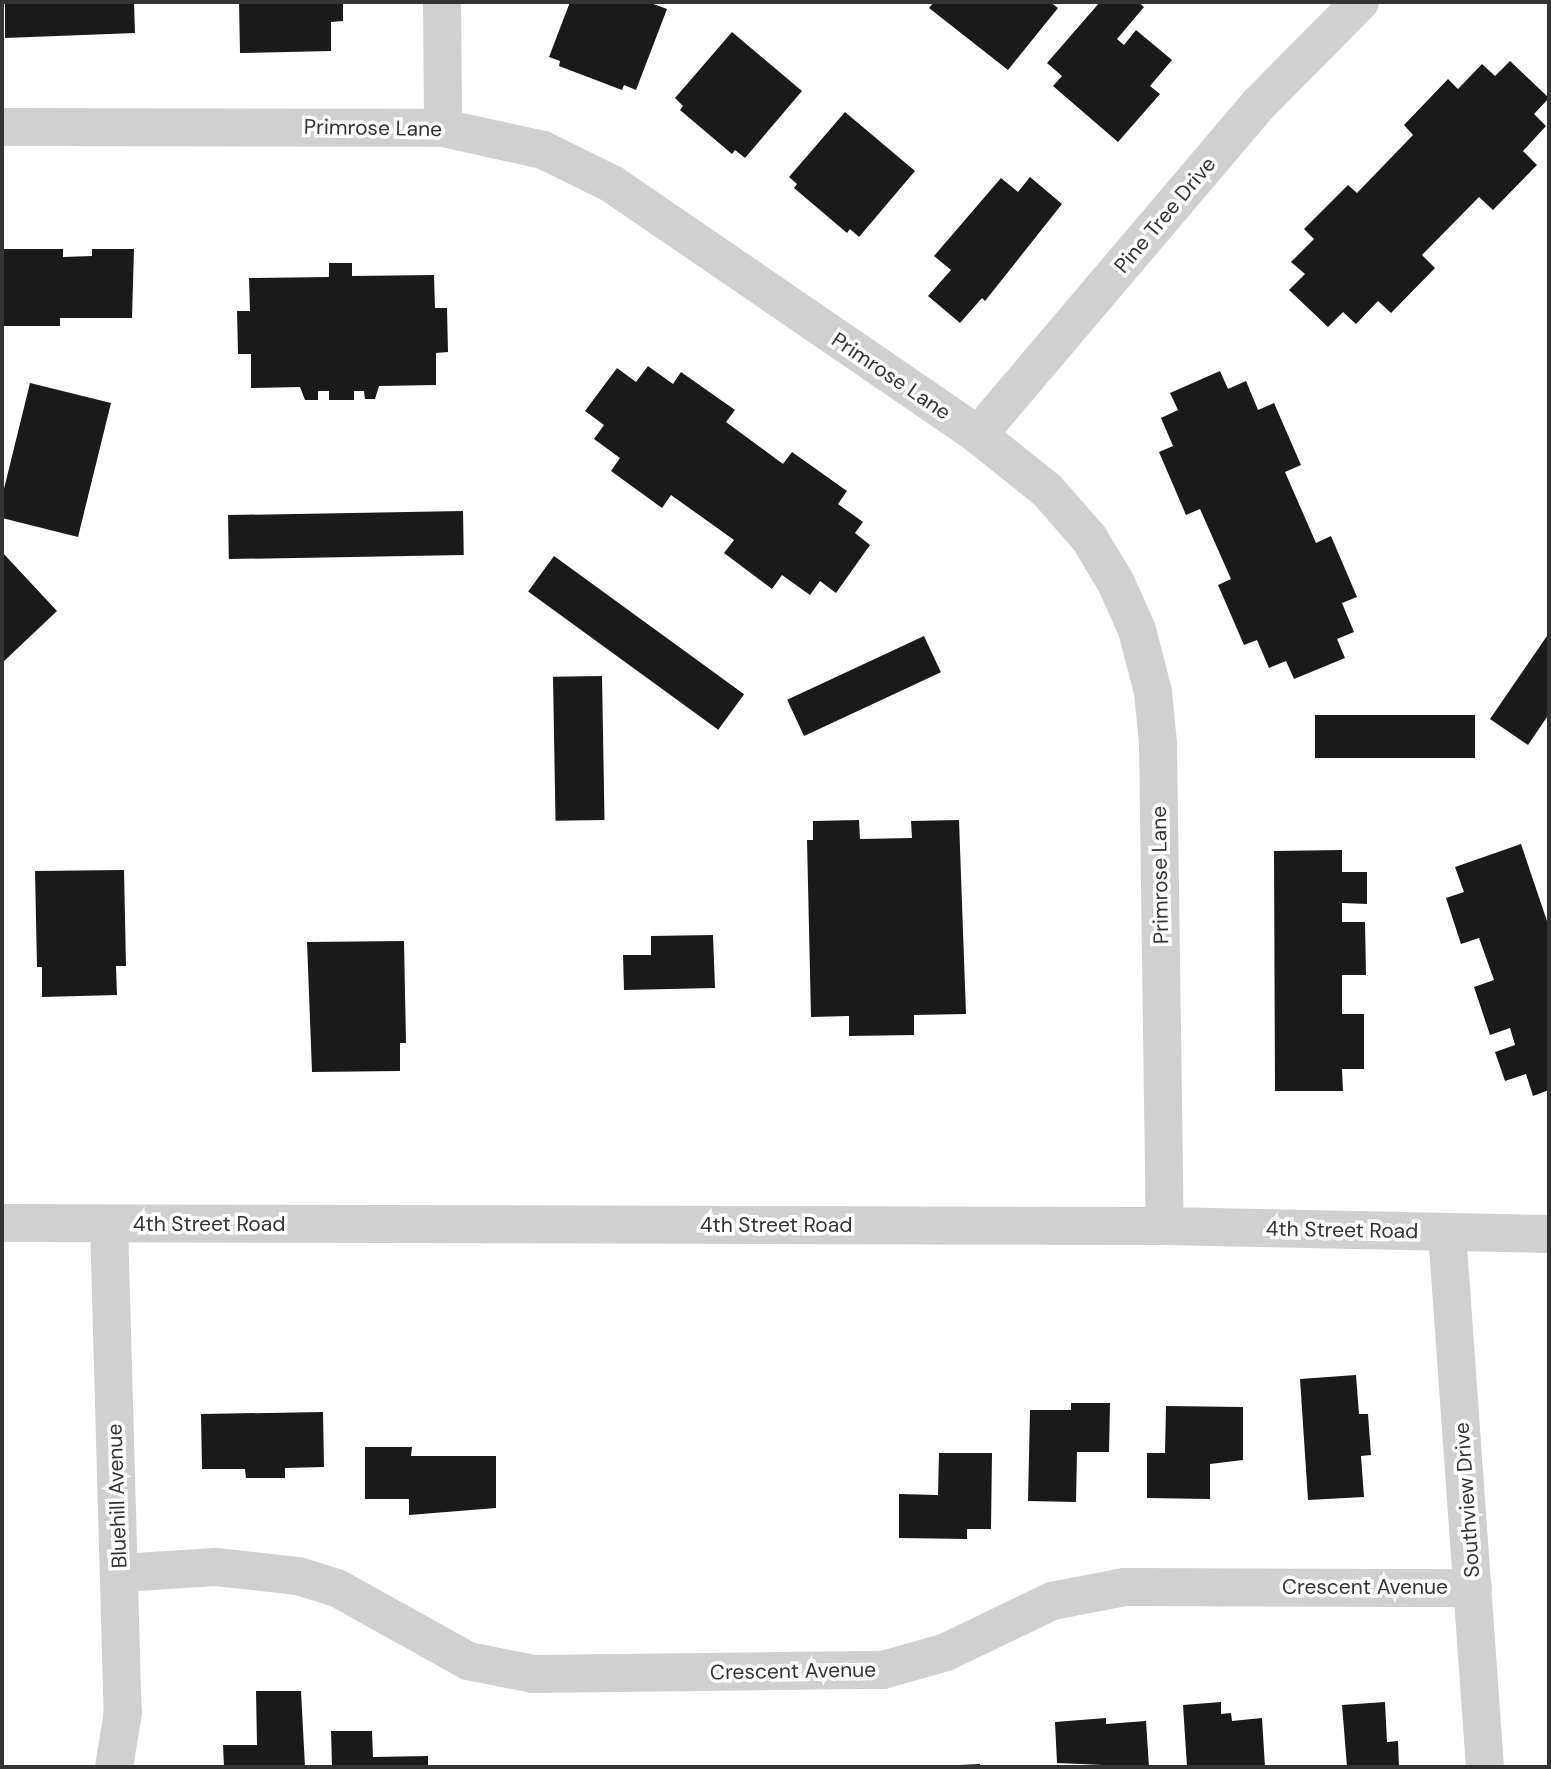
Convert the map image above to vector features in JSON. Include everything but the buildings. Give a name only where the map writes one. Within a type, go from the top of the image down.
[{"type":"street","points":[[442,2],[443,128]]},
{"type":"street","name":"Pine Tree Drive","points":[[978,435],[1258,105],[1354,3]]},
{"type":"street","name":"Primrose Lane","points":[[2,127],[443,128],[519,142],[590,171],[978,435],[1047,490],[1089,538],[1122,594],[1144,654],[1158,743],[1165,1226]]},
{"type":"street","name":"4th Street Road","points":[[2,1223],[1165,1226],[1549,1234]]},
{"type":"street","name":"Bluehill Avenue","points":[[109,1224],[123,1712],[114,1767]]},
{"type":"street","name":"Southview Drive","points":[[1447,1232],[1485,1767]]},
{"type":"street","name":"Crescent Avenue","points":[[120,1573],[216,1567],[298,1576],[337,1588],[468,1661],[533,1674],[883,1670],[946,1652],[1052,1601],[1125,1587],[1473,1587]]}]
